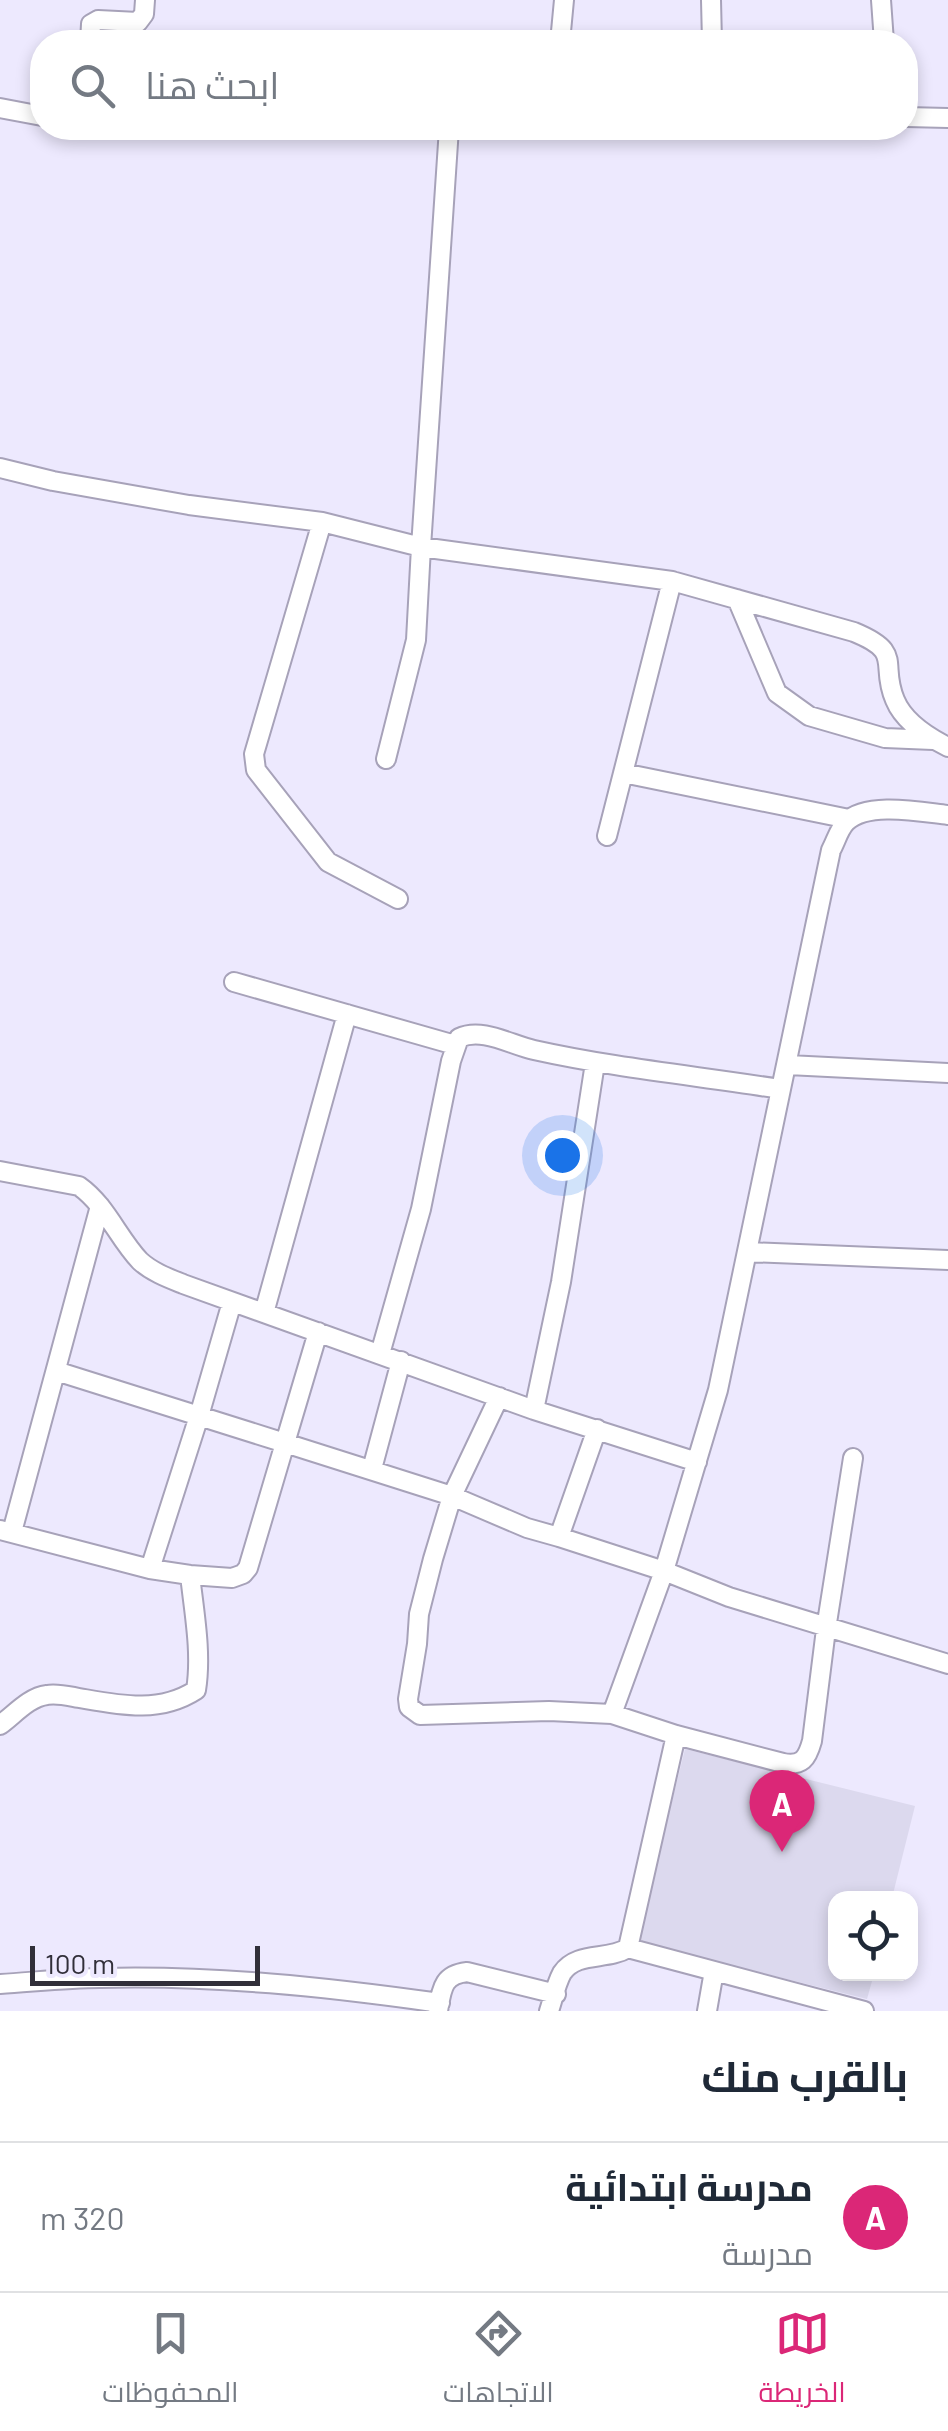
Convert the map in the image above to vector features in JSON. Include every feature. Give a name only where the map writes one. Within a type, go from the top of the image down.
[{"type":"street","points":[[91,30],[91,24],[98,20],[138,22],[144,14],[145,0]]},
{"type":"street","points":[[561,30],[564,0]]},
{"type":"street","points":[[711,0],[712,30]]},
{"type":"street","points":[[881,0],[883,30]]},
{"type":"street","points":[[0,108],[30,114]]},
{"type":"street","points":[[918,118],[948,118]]},
{"type":"street","points":[[386,759],[416,640],[448,140]]},
{"type":"street","points":[[0,468],[189,505],[322,522],[420,547],[672,582],[854,632],[878,643],[885,652],[890,662],[894,699],[902,713],[941,744]]},
{"type":"street","points":[[322,522],[254,754],[256,770],[328,862],[398,899]]},
{"type":"street","points":[[607,836],[672,582]]},
{"type":"street","points":[[737,599],[776,693],[809,716],[885,738],[941,744]]},
{"type":"street","points":[[624,773],[848,820]]},
{"type":"street","points":[[612,1714],[664,1571],[718,1390],[831,850],[842,826],[856,814],[889,810],[948,815]]},
{"type":"street","points":[[234,982],[454,1045]]},
{"type":"street","points":[[264,1313],[347,1014]]},
{"type":"street","points":[[380,1354],[421,1209],[454,1045],[459,1038],[482,1035],[595,1063],[780,1089]]},
{"type":"street","points":[[534,1410],[561,1282],[595,1063]]},
{"type":"street","points":[[788,1066],[948,1072]]},
{"type":"street","points":[[0,1171],[79,1186],[100,1206],[138,1259],[183,1284],[534,1410],[697,1462]]},
{"type":"street","points":[[100,1206],[56,1372],[6,1531],[150,1569],[232,1578],[243,1574],[318,1332]]},
{"type":"street","points":[[748,1252],[948,1260]]},
{"type":"street","points":[[150,1569],[232,1302]]},
{"type":"street","points":[[372,1469],[400,1362]]},
{"type":"street","points":[[56,1372],[372,1469],[452,1496],[527,1528],[664,1571],[728,1597],[948,1664]]},
{"type":"street","points":[[499,1397],[452,1496],[419,1614],[408,1699],[409,1707],[420,1715],[549,1711],[612,1714],[676,1736],[783,1763],[804,1760],[812,1741],[852,1458]]},
{"type":"street","points":[[560,1536],[597,1428]]},
{"type":"street","points":[[0,1725],[43,1695],[132,1707],[162,1704],[196,1690],[196,1623],[190,1575]]},
{"type":"street","points":[[628,1948],[676,1736]]},
{"type":"street","points":[[0,1984],[180,1978],[338,1988],[439,2007],[444,1983],[450,1976],[467,1972],[552,2002],[560,1976],[579,1959],[604,1957],[628,1948],[830,2007],[864,2011]]},
{"type":"street","points":[[707,2011],[714,1971]]},
{"type":"shaded area","points":[[685,1749],[915,1806],[894,1891],[828,1891],[828,1981],[872,1981],[867,1999],[637,1942]]},
{"type":"place","name":"مدرسة ابتدائية","points":[[782,1852]]}]
